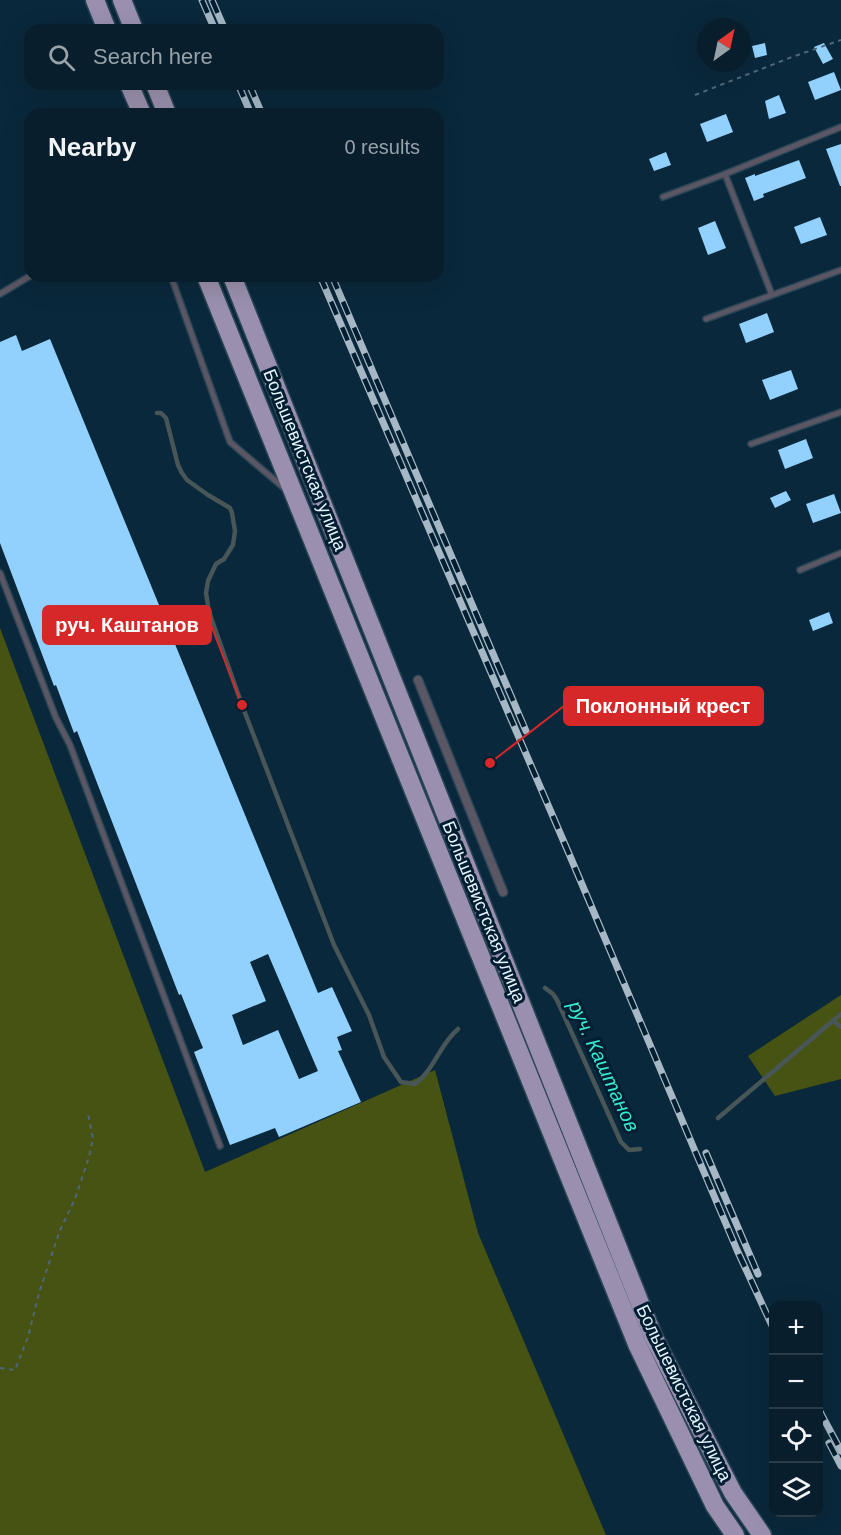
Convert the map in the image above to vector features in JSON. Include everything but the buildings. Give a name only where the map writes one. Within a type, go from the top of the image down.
[{"type":"highway","points":[[95,0],[105,24]]},
{"type":"highway","points":[[122,0],[132,24]]},
{"type":"highway","points":[[132,90],[139,108]]},
{"type":"highway","points":[[158,90],[165,108]]},
{"type":"highway","name":"Большевистская улица","points":[[208,282],[637,1344],[715,1506],[735,1535]]},
{"type":"highway","name":"Большевистская улица","points":[[234,282],[652,1336],[733,1493],[762,1535]]},
{"type":"street","points":[[418,680],[503,892]]},
{"type":"lane","points":[[663,196],[725,174],[841,127]]},
{"type":"lane","points":[[725,174],[772,295]]},
{"type":"lane","points":[[706,319],[841,270]]},
{"type":"lane","points":[[0,294],[24,280]]},
{"type":"lane","points":[[173,282],[230,442],[296,498]]},
{"type":"lane","points":[[751,444],[841,412]]},
{"type":"lane","points":[[800,570],[841,553]]},
{"type":"lane","points":[[0,573],[56,718],[70,745],[220,1146]]},
{"type":"path","points":[[695,95],[841,40]]},
{"type":"path","points":[[0,1368],[15,1370],[28,1336],[39,1293],[89,1157],[93,1138],[88,1114]]},
{"type":"green space","points":[[0,628],[205,1172],[435,1070],[478,1233],[606,1535],[0,1535]]},
{"type":"green space","points":[[841,995],[841,1079],[775,1096],[748,1056]]},
{"type":"waterway","name":"руч. Каштанов","points":[[157,413],[161,413],[166,418],[178,465],[187,480],[230,508],[232,513],[235,531],[233,545],[224,559],[216,564],[208,581],[206,593],[209,612],[334,945],[369,1015],[384,1057],[401,1082],[415,1084],[427,1072],[446,1042],[458,1029]]},
{"type":"waterway","name":"руч. Каштанов","points":[[545,988],[557,1000],[621,1142],[629,1150],[640,1149]]},
{"type":"waterway","name":"руч. Каштанов","points":[[718,1118],[841,1014]]},
{"type":"waterway","points":[[833,1021],[841,1027]]},
{"type":"railway","points":[[202,0],[212,24]]},
{"type":"railway","points":[[212,0],[222,24]]},
{"type":"railway","points":[[241,90],[248,108]]},
{"type":"railway","points":[[252,90],[259,108]]},
{"type":"railway","points":[[323,282],[737,1250],[769,1319]]},
{"type":"railway","points":[[335,282],[526,731]]},
{"type":"railway","points":[[706,1153],[758,1274]]},
{"type":"railway","points":[[819,1409],[841,1451]]},
{"type":"railway","points":[[829,1443],[841,1466]]},
{"type":"place","name":"руч. Каштанов","points":[[242,705]]},
{"type":"place","name":"Поклонный крест","points":[[490,763]]}]
